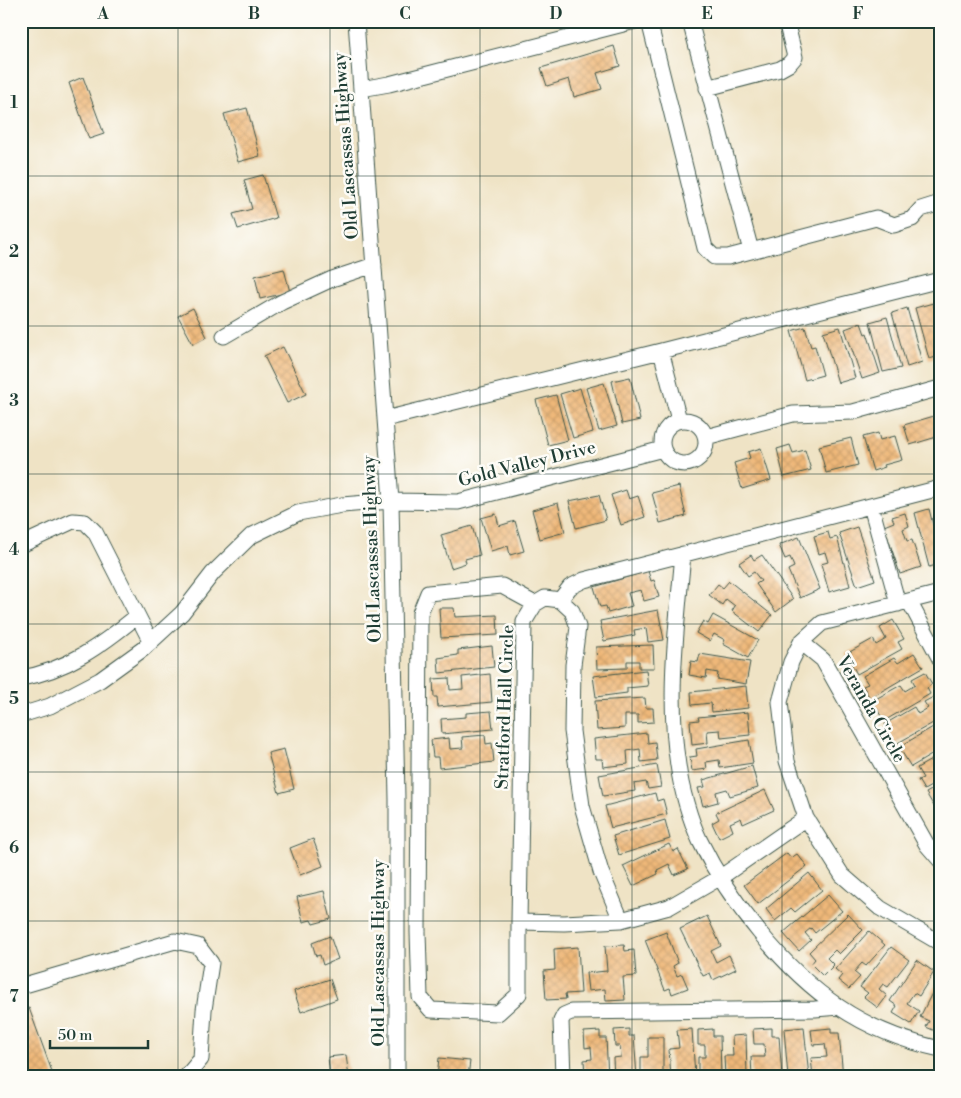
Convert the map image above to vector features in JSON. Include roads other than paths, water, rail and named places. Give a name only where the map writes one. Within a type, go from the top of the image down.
[{"type":"street","name":"Old Lascassas Highway","points":[[356,21],[391,501],[397,799],[396,1077]]},
{"type":"street","points":[[361,89],[390,84],[634,21]]},
{"type":"street","points":[[649,21],[705,248],[714,257],[751,251],[876,218],[894,225],[912,219],[921,209],[940,203]]},
{"type":"street","points":[[690,21],[751,251]]},
{"type":"street","points":[[707,88],[780,69],[789,64],[795,57],[786,21]]},
{"type":"street","points":[[224,336],[282,302],[332,279],[374,265]]},
{"type":"street","points":[[385,419],[940,280]]},
{"type":"street","points":[[661,351],[679,420]]},
{"type":"street","points":[[706,437],[793,414],[852,412],[940,388]]},
{"type":"street","points":[[679,420],[693,421],[699,425],[706,437],[706,449],[702,456],[689,464],[674,462],[663,449],[662,442],[667,428],[679,420]]},
{"type":"street","name":"Gold Valley Drive","points":[[21,715],[50,706],[100,680],[151,642],[182,613],[213,572],[251,536],[298,513],[342,505],[391,501],[458,502],[663,449]]},
{"type":"street","points":[[560,600],[570,587],[584,580],[940,488]]},
{"type":"street","points":[[871,506],[903,603],[940,659]]},
{"type":"street","points":[[21,545],[73,521],[85,522],[95,532],[151,642]]},
{"type":"street","points":[[683,554],[672,686],[678,765],[688,808],[699,840],[721,877],[765,940],[804,979],[839,1007],[884,1032],[918,1044],[940,1049]]},
{"type":"street","name":"Stratford Hall Circle","points":[[502,586],[535,604],[524,622],[519,994],[498,1012],[431,1010],[420,997],[418,932],[420,613],[428,593],[502,586]]},
{"type":"street","points":[[940,593],[822,623],[801,642],[791,662],[780,702],[787,761],[806,818],[842,875],[880,908],[940,943]]},
{"type":"street","points":[[535,604],[545,598],[560,600],[572,611],[578,627],[573,665],[572,731],[582,806],[601,872],[621,920]]},
{"type":"street","points":[[21,678],[56,668],[86,653],[104,643],[137,616]]},
{"type":"street","name":"Veranda Circle","points":[[801,642],[823,660],[927,845],[940,860]]},
{"type":"street","points":[[519,922],[564,923],[621,920],[669,907],[721,877],[806,818]]},
{"type":"street","points":[[21,986],[175,941],[198,946],[211,963],[204,1010],[201,1059],[186,1077]]},
{"type":"street","points":[[563,1077],[561,1021],[564,1015],[571,1012],[814,1009],[839,1007]]}]
